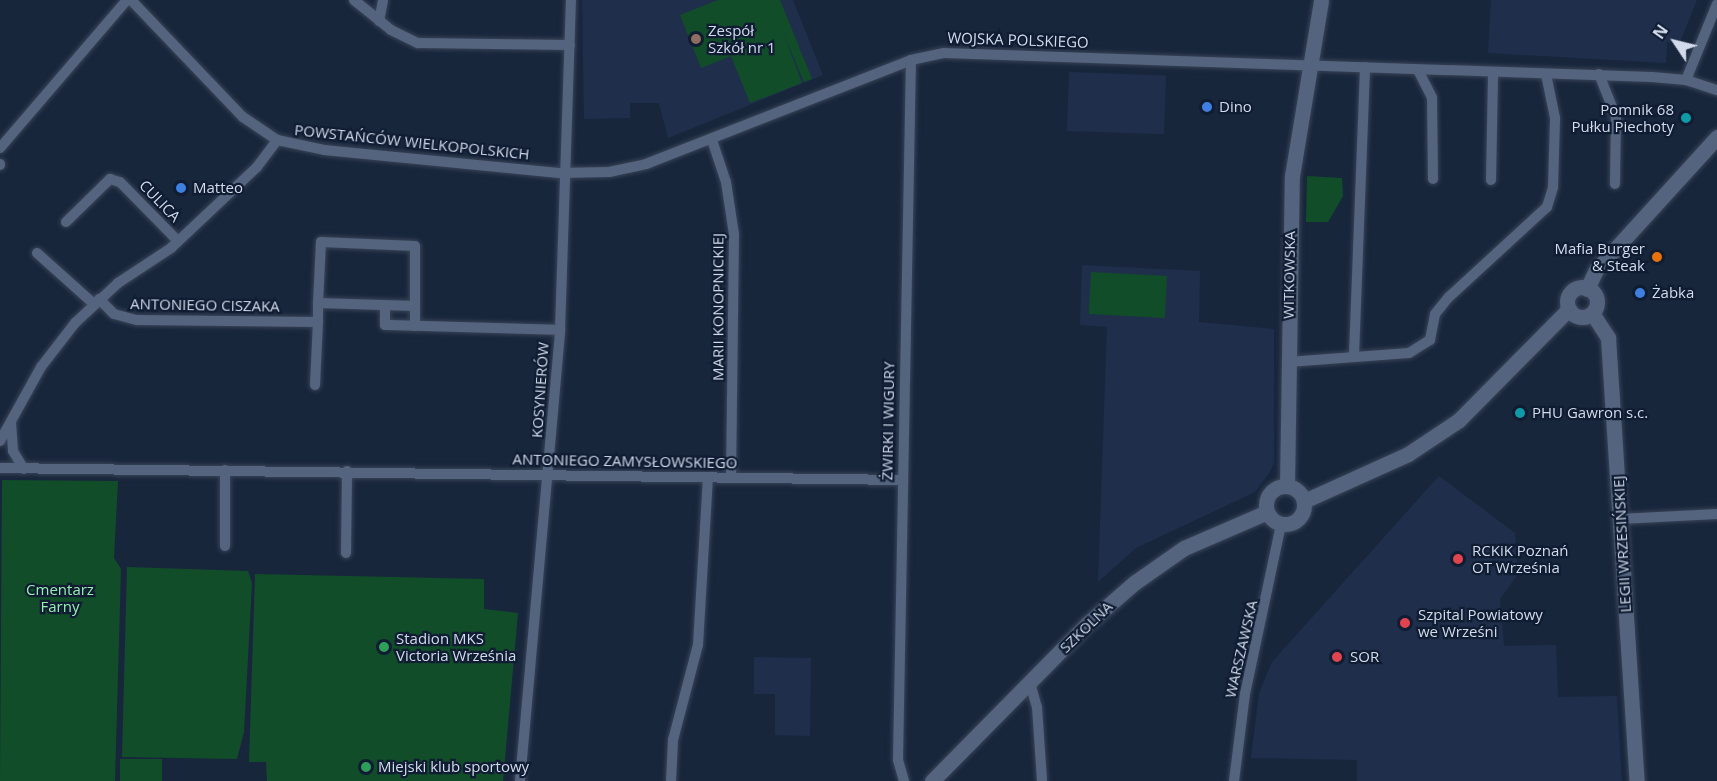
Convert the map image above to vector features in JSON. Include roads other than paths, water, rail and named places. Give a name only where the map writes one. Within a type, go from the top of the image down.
[{"type":"street","name":"POWSTAŃCÓW WIELKOPOLSKICH","points":[[129,0],[243,117],[277,140],[335,151],[567,173]]},
{"type":"street","points":[[0,148],[129,0]]},
{"type":"street","points":[[354,0],[379,21],[418,43],[570,45]]},
{"type":"street","points":[[379,21],[383,0]]},
{"type":"street","name":"KOSYNIERÓW","points":[[520,781],[549,476],[560,330],[571,0]]},
{"type":"street","name":"WITKOWSKA","points":[[1287,486],[1292,176],[1321,0]]},
{"type":"street","points":[[1686,80],[1717,4]]},
{"type":"street","name":"WOJSKA POLSKIEGO","points":[[567,173],[627,169],[712,140],[911,60],[944,53],[1418,70],[1599,74],[1686,80],[1717,90]]},
{"type":"street","name":"ŻWIRKI I WIGURY","points":[[904,781],[898,760],[911,60]]},
{"type":"street","points":[[1354,355],[1365,67]]},
{"type":"street","points":[[1418,70],[1432,98],[1432,179]]},
{"type":"street","points":[[1491,180],[1493,72]]},
{"type":"street","points":[[1288,362],[1354,355],[1401,354],[1421,348],[1430,340],[1435,314],[1449,297],[1547,207],[1553,187],[1555,118],[1546,74]]},
{"type":"street","points":[[1599,74],[1616,117],[1615,184]]},
{"type":"street","points":[[1304,501],[1408,454],[1459,420],[1569,309],[1571,292],[1587,289],[1602,264],[1717,137]]},
{"type":"street","points":[[0,441],[51,352],[97,302],[178,241],[256,166],[277,140]]},
{"type":"street","name":"MARII KONOPNICKIEJ","points":[[712,140],[726,182],[734,234],[731,477]]},
{"type":"street","name":"CULICA","points":[[66,222],[110,179],[120,182],[178,241]]},
{"type":"street","points":[[315,385],[321,242],[415,246],[415,326]]},
{"type":"street","name":"ANTONIEGO CISZAKA","points":[[37,253],[114,314],[137,320],[318,322]]},
{"type":"street","points":[[1569,309],[1579,317],[1592,313],[1596,299],[1587,289]]},
{"type":"street","points":[[318,303],[415,306]]},
{"type":"street","points":[[385,306],[385,325],[560,330]]},
{"type":"street","name":"LEGII WRZESIŃSKIEJ","points":[[1592,313],[1608,338],[1637,781]]},
{"type":"street","points":[[11,422],[13,451],[24,469]]},
{"type":"street","name":"ANTONIEGO ZAMYSŁOWSKIEGO","points":[[0,468],[902,480]]},
{"type":"street","points":[[225,470],[225,546]]},
{"type":"street","points":[[346,553],[347,471]]},
{"type":"street","points":[[671,781],[673,740],[698,645],[708,477]]},
{"type":"street","points":[[1287,486],[1297,489],[1304,501],[1299,519],[1281,524],[1267,512],[1270,493],[1287,486]]},
{"type":"street","name":"SZKOLNA","points":[[932,781],[1112,601],[1162,562],[1216,532],[1267,512]]},
{"type":"street","points":[[1620,519],[1717,514]]},
{"type":"street","name":"WARSZAWSKA","points":[[1234,781],[1245,694],[1281,524]]},
{"type":"street","points":[[1030,683],[1037,707],[1042,781]]},
{"type":"place","name":"Zespół Szkół nr 1","points":[[696,39]]},
{"type":"place","name":"Dino","points":[[1207,107]]},
{"type":"place","name":"Pomnik 68 Pułku Piechoty","points":[[1686,118]]},
{"type":"place","name":"Matteo","points":[[181,188]]},
{"type":"place","name":"Mafia Burger & Steak","points":[[1657,257]]},
{"type":"place","name":"Żabka","points":[[1640,293]]},
{"type":"place","name":"PHU Gawron s.c.","points":[[1520,413]]},
{"type":"place","name":"RCKiK Poznań OT Września","points":[[1458,559]]},
{"type":"place","name":"Szpital Powiatowy we Wrześni","points":[[1405,623]]},
{"type":"place","name":"Stadion MKS Victoria Września","points":[[384,647]]},
{"type":"place","name":"SOR","points":[[1337,657]]},
{"type":"place","name":"Miejski klub sportowy","points":[[366,767]]},
{"type":"park label","name":"Cmentarz Farny","points":[[60,598]]}]
